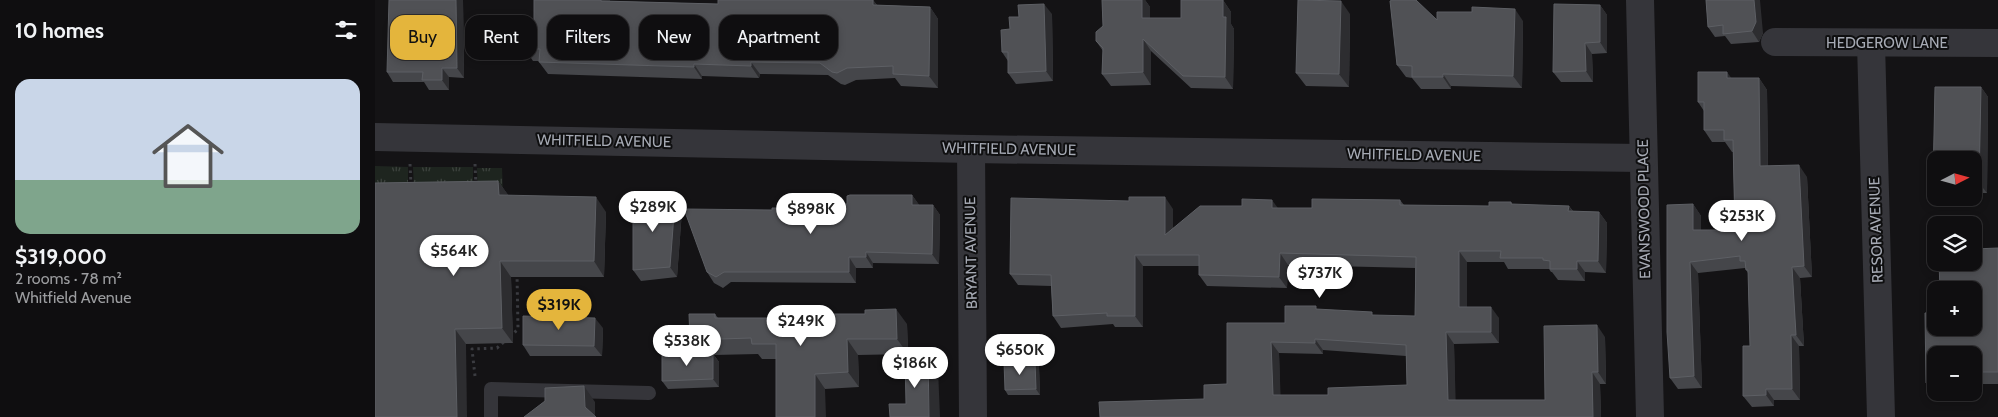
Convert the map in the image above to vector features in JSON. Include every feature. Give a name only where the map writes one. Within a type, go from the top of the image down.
[{"type":"street","name":"EVANSWOOD PLACE","points":[[1640,0],[1642,158],[1650,417]]},
{"type":"street","name":"HEDGEROW LANE","points":[[1775,42],[1998,43]]},
{"type":"street","name":"RESOR AVENUE","points":[[1871,43],[1881,417]]},
{"type":"street","name":"WHITFIELD AVENUE","points":[[375,137],[971,149],[1642,158]]},
{"type":"street","name":"BRYANT AVENUE","points":[[971,149],[973,417]]},
{"type":"lane","points":[[491,417],[491,389],[649,393]]},
{"type":"path","points":[[410,163],[411,188]]},
{"type":"path","points":[[475,164],[476,188]]},
{"type":"path","points":[[475,381],[472,349],[497,348],[518,329],[517,273]]},
{"type":"green space","points":[[375,166],[408,167],[408,189],[375,190]]},
{"type":"green space","points":[[413,167],[473,167],[473,196],[414,189]]},
{"type":"green space","points":[[477,168],[502,168],[503,196],[478,196]]},
{"type":"building","points":[[389,0],[456,0],[457,68],[442,68],[442,80],[422,80],[423,72],[387,72]]},
{"type":"building","points":[[534,0],[718,4],[718,0],[873,0],[873,5],[930,7],[929,76],[893,74],[893,66],[847,68],[837,73],[832,72],[820,63],[751,62],[751,66],[694,64],[694,67],[539,62],[540,49],[537,49],[537,15],[534,15]]},
{"type":"building","points":[[1102,0],[1142,0],[1142,18],[1181,18],[1181,0],[1223,0],[1223,17],[1226,17],[1225,77],[1183,76],[1143,39],[1143,72],[1102,74],[1103,48],[1096,41],[1096,32],[1103,26]]},
{"type":"building","points":[[1298,0],[1341,1],[1339,74],[1296,73]]},
{"type":"building","points":[[1416,0],[1437,20],[1437,12],[1472,12],[1472,7],[1515,9],[1513,76],[1443,74],[1443,77],[1412,77],[1412,66],[1397,65],[1390,1]]},
{"type":"building","points":[[1706,0],[1754,0],[1756,22],[1752,31],[1723,34],[1723,25],[1708,27]]},
{"type":"building","points":[[1044,4],[1046,71],[1008,73],[1008,52],[1002,52],[1001,30],[1010,29],[1009,17],[1019,17],[1018,5]]},
{"type":"building","points":[[1554,4],[1600,5],[1600,42],[1585,43],[1586,71],[1553,72]]},
{"type":"building","points":[[1698,72],[1727,72],[1727,78],[1759,78],[1760,166],[1799,165],[1804,266],[1792,267],[1796,335],[1791,335],[1792,389],[1766,389],[1766,395],[1743,396],[1743,346],[1750,346],[1748,270],[1746,270],[1745,261],[1740,261],[1740,256],[1690,262],[1694,376],[1670,378],[1667,332],[1667,205],[1693,204],[1693,230],[1735,230],[1733,140],[1724,140],[1724,130],[1704,130],[1704,102],[1698,102]]},
{"type":"building","points":[[1935,87],[1981,87],[1980,151],[1934,151]]},
{"type":"building","points":[[498,181],[499,195],[596,197],[594,261],[500,261],[502,328],[455,329],[457,417],[375,417],[375,183]]},
{"type":"building","points":[[912,195],[912,205],[933,205],[932,254],[866,252],[866,257],[849,257],[849,272],[724,272],[716,277],[707,272],[684,209],[772,210],[772,208],[828,208],[828,204],[847,204],[847,196]]},
{"type":"building","points":[[666,196],[675,201],[670,267],[633,270],[633,202],[653,201],[658,197]]},
{"type":"building","points":[[1129,197],[1165,197],[1165,235],[1200,206],[1242,206],[1242,199],[1272,200],[1272,208],[1312,208],[1312,199],[1400,200],[1400,205],[1489,206],[1489,202],[1511,202],[1511,204],[1569,206],[1568,211],[1599,212],[1598,261],[1577,261],[1577,269],[1550,269],[1550,261],[1543,260],[1543,258],[1500,258],[1501,251],[1459,251],[1459,307],[1491,307],[1491,332],[1446,332],[1448,400],[1545,400],[1544,326],[1597,325],[1598,372],[1592,372],[1593,417],[1100,417],[1099,402],[1204,399],[1204,385],[1227,384],[1227,323],[1285,323],[1285,306],[1316,306],[1316,309],[1372,312],[1372,315],[1415,316],[1416,257],[1280,253],[1279,277],[1199,275],[1199,255],[1135,255],[1135,316],[1107,316],[1107,313],[1053,316],[1051,275],[1010,274],[1011,198],[1129,201]],"holes":[[[1315,339],[1406,345],[1407,385],[1328,388],[1328,395],[1273,395],[1271,342],[1315,343]]]},
{"type":"building","points":[[1998,248],[1998,372],[1982,372],[1982,346],[1927,346],[1926,383],[1925,313],[1927,313],[1927,336],[1982,336],[1982,281],[1940,281],[1939,271],[1982,271],[1982,249]]},
{"type":"building","points":[[896,309],[897,339],[847,339],[848,372],[815,374],[815,417],[776,417],[776,344],[752,344],[751,338],[690,340],[689,314],[715,314],[715,318],[807,318],[807,314],[865,314],[865,310]]},
{"type":"building","points":[[523,316],[595,318],[594,346],[523,345]]},
{"type":"building","points":[[713,354],[713,379],[662,381],[662,355]]},
{"type":"building","points":[[928,354],[929,417],[890,417],[889,404],[906,404],[905,355]]},
{"type":"building","points":[[1004,362],[1035,362],[1036,389],[1005,390]]},
{"type":"building","points":[[584,386],[585,407],[596,417],[524,417],[545,401],[545,388]]}]
